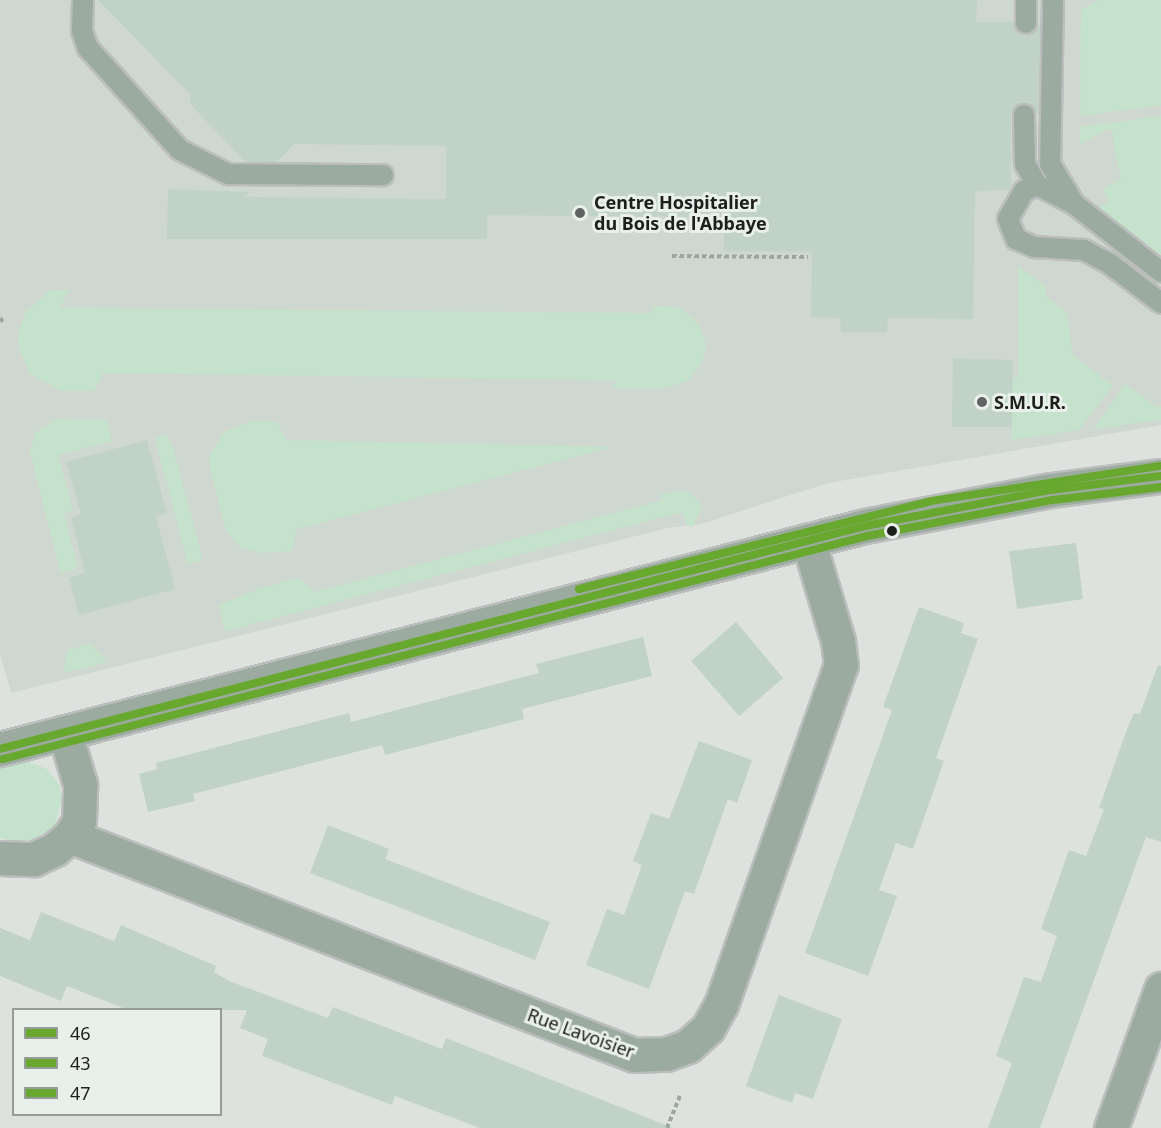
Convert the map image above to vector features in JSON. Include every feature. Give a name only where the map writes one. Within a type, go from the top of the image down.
[{"type":"street","points":[[0,749],[808,540],[950,508],[1161,476]]},
{"type":"street","name":"Rue Lavoisier","points":[[70,836],[634,1055],[666,1054],[688,1046],[708,1028],[722,1005],[841,666],[838,641],[808,540]]},
{"type":"street","points":[[0,858],[34,859],[55,849],[70,836],[82,803],[65,733]]},
{"type":"street","points":[[1111,1128],[1161,989]]},
{"type":"lane","points":[[83,0],[82,31],[88,48],[180,150],[228,174],[383,175]]},
{"type":"lane","points":[[1026,0],[1026,23]]},
{"type":"lane","points":[[1053,0],[1050,164],[1074,204]]},
{"type":"lane","points":[[1024,115],[1025,164],[1037,185],[1074,204],[1161,272]]},
{"type":"lane","points":[[1037,185],[1024,191],[1008,219],[1016,239],[1034,247],[1084,250],[1110,264],[1161,303]]},
{"type":"path","points":[[672,256],[763,253],[808,257]]},
{"type":"path","points":[[0,318],[4,323]]},
{"type":"path","points":[[667,1128],[680,1095]]},
{"type":"shaded area","name":"Centre Hospitalier du Bois de l'Abbaye","points":[[0,0],[1161,0],[1161,425],[828,483],[701,524],[668,528],[11,693],[0,653]]},
{"type":"green space","points":[[1098,0],[1161,0],[1161,105],[1080,116],[1081,10]]},
{"type":"green space","points":[[1161,116],[1161,259],[1099,208],[1109,201],[1103,189],[1121,179],[1111,128],[1080,144],[1080,127]]},
{"type":"green space","points":[[1018,266],[1046,286],[1045,295],[1067,313],[1073,355],[1113,386],[1079,430],[1012,440],[1013,378],[1018,377]]},
{"type":"green space","points":[[50,290],[69,290],[60,308],[650,313],[655,306],[670,306],[682,309],[698,324],[706,342],[700,366],[686,382],[664,388],[613,388],[616,380],[103,373],[94,391],[62,391],[30,374],[19,348],[19,330],[26,312]]},
{"type":"green space","points":[[1125,384],[1157,407],[1161,406],[1161,420],[1094,429]]},
{"type":"green space","points":[[57,419],[107,420],[112,441],[58,455],[73,511],[64,514],[78,568],[61,573],[30,452],[36,432]]},
{"type":"green space","points":[[252,421],[277,422],[286,440],[612,447],[297,529],[292,551],[259,553],[240,547],[226,530],[209,463],[210,455],[224,432]]},
{"type":"green space","points":[[166,435],[173,448],[201,553],[201,560],[188,564],[155,438]]},
{"type":"green space","points":[[680,491],[693,495],[702,506],[693,527],[687,526],[682,512],[225,631],[219,605],[261,588],[299,578],[315,592],[663,500],[659,495]]},
{"type":"green space","points":[[90,644],[108,662],[63,673],[68,650]]},
{"type":"green space","points":[[23,760],[47,769],[60,786],[62,797],[56,823],[48,833],[26,844],[0,838],[0,765]]},
{"type":"building","points":[[98,0],[977,0],[976,22],[1014,22],[1016,29],[1025,35],[1041,23],[1039,115],[1024,103],[1017,105],[1011,115],[1011,190],[975,191],[973,319],[888,318],[887,332],[841,332],[840,318],[811,317],[812,252],[724,251],[724,217],[487,215],[487,239],[167,239],[168,189],[250,192],[245,197],[446,199],[446,146],[294,144],[277,162],[246,162],[190,104],[190,94]]},
{"type":"building","name":"S.M.U.R.","points":[[953,358],[1013,360],[1012,427],[952,427]]},
{"type":"building","points":[[147,440],[167,513],[156,516],[175,589],[79,615],[69,578],[85,573],[71,518],[81,514],[66,462]]},
{"type":"building","points":[[1076,543],[1083,599],[1017,609],[1009,551]]},
{"type":"building","points":[[919,607],[964,623],[961,633],[978,639],[936,758],[944,761],[913,849],[896,843],[879,890],[897,896],[868,976],[805,953],[892,710],[883,707]]},
{"type":"building","points":[[736,622],[783,678],[739,716],[691,661]]},
{"type":"building","points":[[643,637],[652,676],[522,709],[524,719],[385,755],[382,745],[193,794],[195,801],[148,812],[139,774],[157,769],[156,763],[349,713],[351,722],[539,673],[536,664]]},
{"type":"building","points":[[1158,665],[1161,666],[1161,842],[1146,837],[1040,1128],[988,1128],[1012,1063],[996,1056],[1024,977],[1041,982],[1057,936],[1041,929],[1069,850],[1086,856],[1104,809],[1099,808],[1127,729],[1134,713],[1140,714]]},
{"type":"building","points":[[699,741],[752,760],[737,803],[728,799],[694,894],[685,891],[649,989],[586,965],[607,909],[624,915],[642,865],[633,861],[651,813],[669,819]]},
{"type":"building","points":[[328,825],[389,849],[385,859],[550,922],[535,960],[310,873]]},
{"type":"building","points":[[41,912],[114,941],[121,925],[216,966],[214,972],[229,981],[328,1018],[333,1007],[442,1049],[446,1038],[673,1128],[480,1128],[395,1096],[392,1105],[262,1056],[268,1039],[240,1028],[247,1010],[123,1008],[67,986],[61,1001],[0,976],[0,928],[30,940]]},
{"type":"building","points":[[779,995],[842,1019],[813,1099],[795,1093],[792,1103],[746,1086]]},
{"type":"transit line","name":"47","points":[[579,589],[931,501],[1159,466]]},
{"type":"transit line","name":"46","points":[[0,749],[865,526],[1051,490],[1161,476]]},
{"type":"transit line","name":"43","points":[[3,759],[867,536],[1053,500],[1161,487]]},
{"type":"place","name":"Centre Hospitalier du Bois de l'Abbaye","points":[[580,213]]},
{"type":"place","name":"S.M.U.R.","points":[[982,402]]}]
